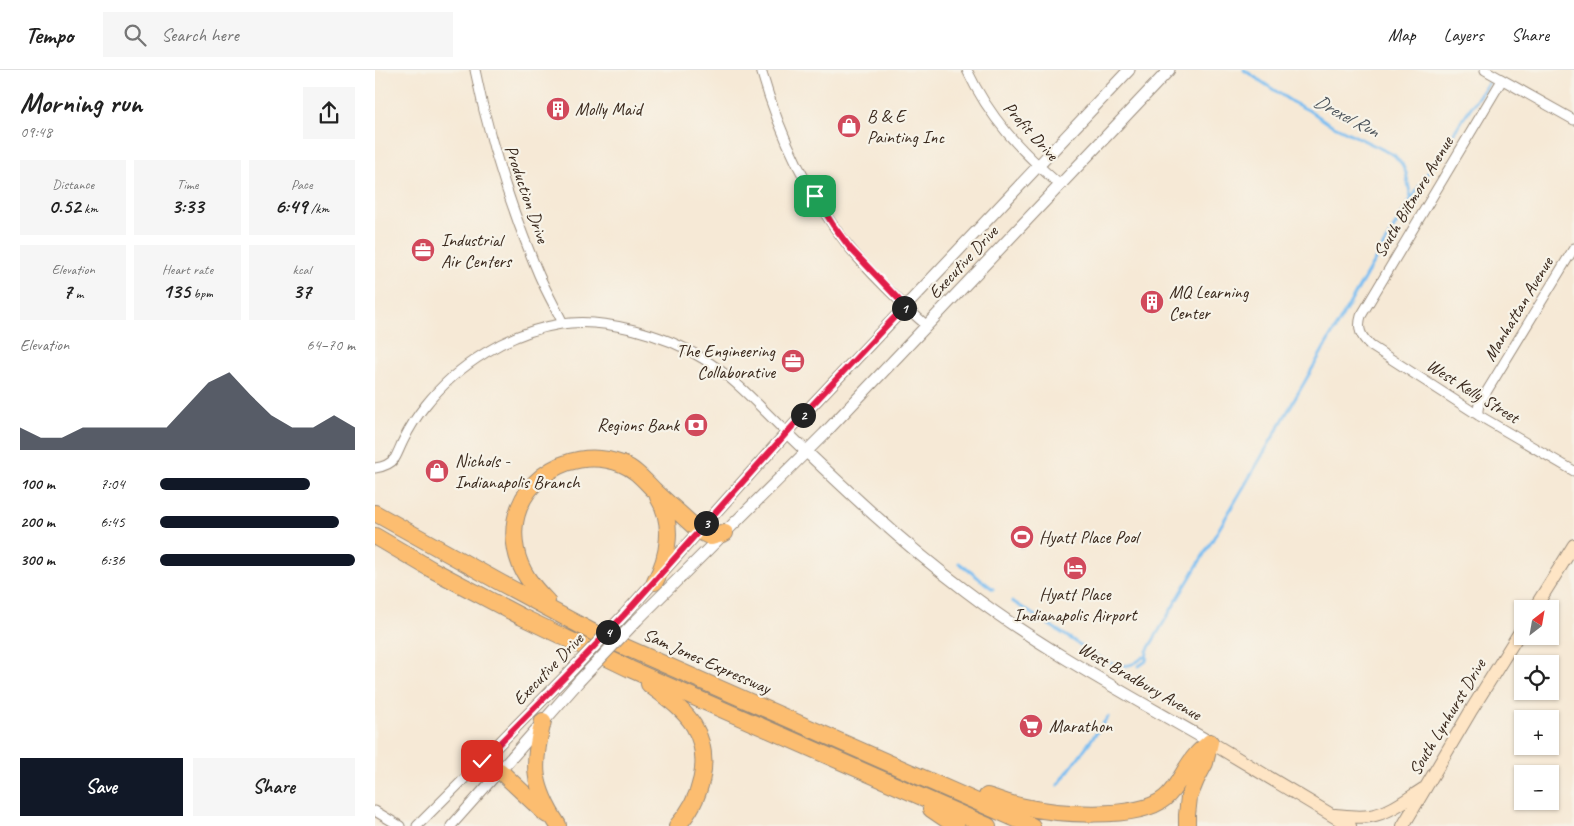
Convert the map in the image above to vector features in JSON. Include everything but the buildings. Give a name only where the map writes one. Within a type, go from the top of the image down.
[{"type":"highway","points":[[557,612],[527,579],[516,549],[515,532],[516,518],[521,505],[533,486],[545,474],[557,466],[587,458],[600,459],[626,466],[699,531],[711,537],[725,534]]},
{"type":"highway","points":[[655,490],[667,518],[668,538],[666,556],[655,582]]},
{"type":"highway","name":"Sam Jones Expressway","points":[[377,514],[600,636],[1032,826]]},
{"type":"highway","points":[[375,536],[431,569],[522,617],[630,669],[988,826]]},
{"type":"highway","points":[[630,669],[676,705],[694,726],[699,739],[703,758],[703,773],[700,787],[691,808],[677,826]]},
{"type":"highway","points":[[543,722],[536,750],[537,777],[544,802],[559,825]]},
{"type":"highway","points":[[919,776],[1012,804],[1032,808],[1085,813],[1139,810],[1152,806],[1167,796],[1196,755],[1210,742]]},
{"type":"highway","points":[[1187,826],[1189,797],[1205,763],[1210,742]]},
{"type":"highway","points":[[500,771],[559,825]]},
{"type":"highway","points":[[889,782],[956,826]]},
{"type":"main road","points":[[1540,600],[1574,545]]},
{"type":"main road","name":"South Lynhurst Drive","points":[[1403,826],[1514,642]]},
{"type":"main road","name":"West Bradbury Avenue","points":[[1210,742],[1335,821],[1350,826]]},
{"type":"main road","points":[[1335,821],[1377,815],[1397,806],[1425,788]]},
{"type":"street","name":"Production Drive","points":[[475,70],[494,148],[513,209],[540,276],[563,323]]},
{"type":"street","points":[[761,70],[772,108],[784,136],[811,189],[833,225],[850,248],[905,306],[927,326]]},
{"type":"street","name":"Profit Drive","points":[[967,70],[996,119],[1022,150],[1060,185]]},
{"type":"street","name":"Executive Drive","points":[[417,826],[624,615],[787,433],[1129,70]]},
{"type":"street","name":"Executive Drive","points":[[451,826],[579,681],[637,620],[807,452],[1169,70]]},
{"type":"street","points":[[1485,70],[1574,120]]},
{"type":"street","name":"South Biltmore Avenue","points":[[1361,333],[1359,327],[1361,316],[1502,80]]},
{"type":"street","name":"Manhattan Avenue","points":[[1478,415],[1479,404],[1574,248]]},
{"type":"street","points":[[378,468],[389,464],[394,459],[406,434],[418,416],[435,394],[458,372],[503,343],[545,327],[563,323],[583,323],[626,328],[652,334],[677,344],[703,358],[721,372],[787,433]]},
{"type":"street","name":"West Kelly Street","points":[[1361,333],[1371,346],[1478,415],[1574,471]]},
{"type":"street","name":"West Bradbury Avenue","points":[[787,433],[897,535],[973,596],[1057,653],[1210,742]]},
{"type":"street","points":[[482,761],[500,771]]},
{"type":"street","points":[[375,811],[400,826]]},
{"type":"water","name":"Hyatt Place Pool","points":[[1022,526],[1032,531],[1022,548],[1013,543]]},
{"type":"waterway","name":"Drexel Run","points":[[1244,70],[1328,123],[1394,155],[1402,164],[1406,173],[1411,198]]},
{"type":"waterway","points":[[1139,666],[1146,661],[1147,651],[1268,446],[1382,247],[1433,164],[1488,83]]},
{"type":"waterway","points":[[959,563],[993,589]]},
{"type":"waterway","points":[[1012,601],[1107,662],[1126,666],[1143,657],[1147,658]]},
{"type":"waterway","points":[[1058,785],[1108,717]]},
{"type":"place","name":"Molly Maid","points":[[558,109]]},
{"type":"place","name":"B & E Painting Inc","points":[[849,126]]},
{"type":"place","name":"Industrial Air Centers","points":[[423,250]]},
{"type":"place","name":"MQ Learning Center","points":[[1152,302]]},
{"type":"place","name":"The Engineering Collaborative","points":[[793,361]]},
{"type":"place","name":"Regions Bank","points":[[696,425]]},
{"type":"place","name":"Nichols - Indianapolis Branch","points":[[437,471]]},
{"type":"place","name":"Hyatt Place Pool","points":[[1022,537]]},
{"type":"place","name":"Hyatt Place Indianapolis Airport","points":[[1075,568]]},
{"type":"place","name":"Marathon","points":[[1031,726]]},
{"type":"route","points":[[482,761],[655,582],[799,419],[905,306],[878,280],[850,248],[815,196]]}]
